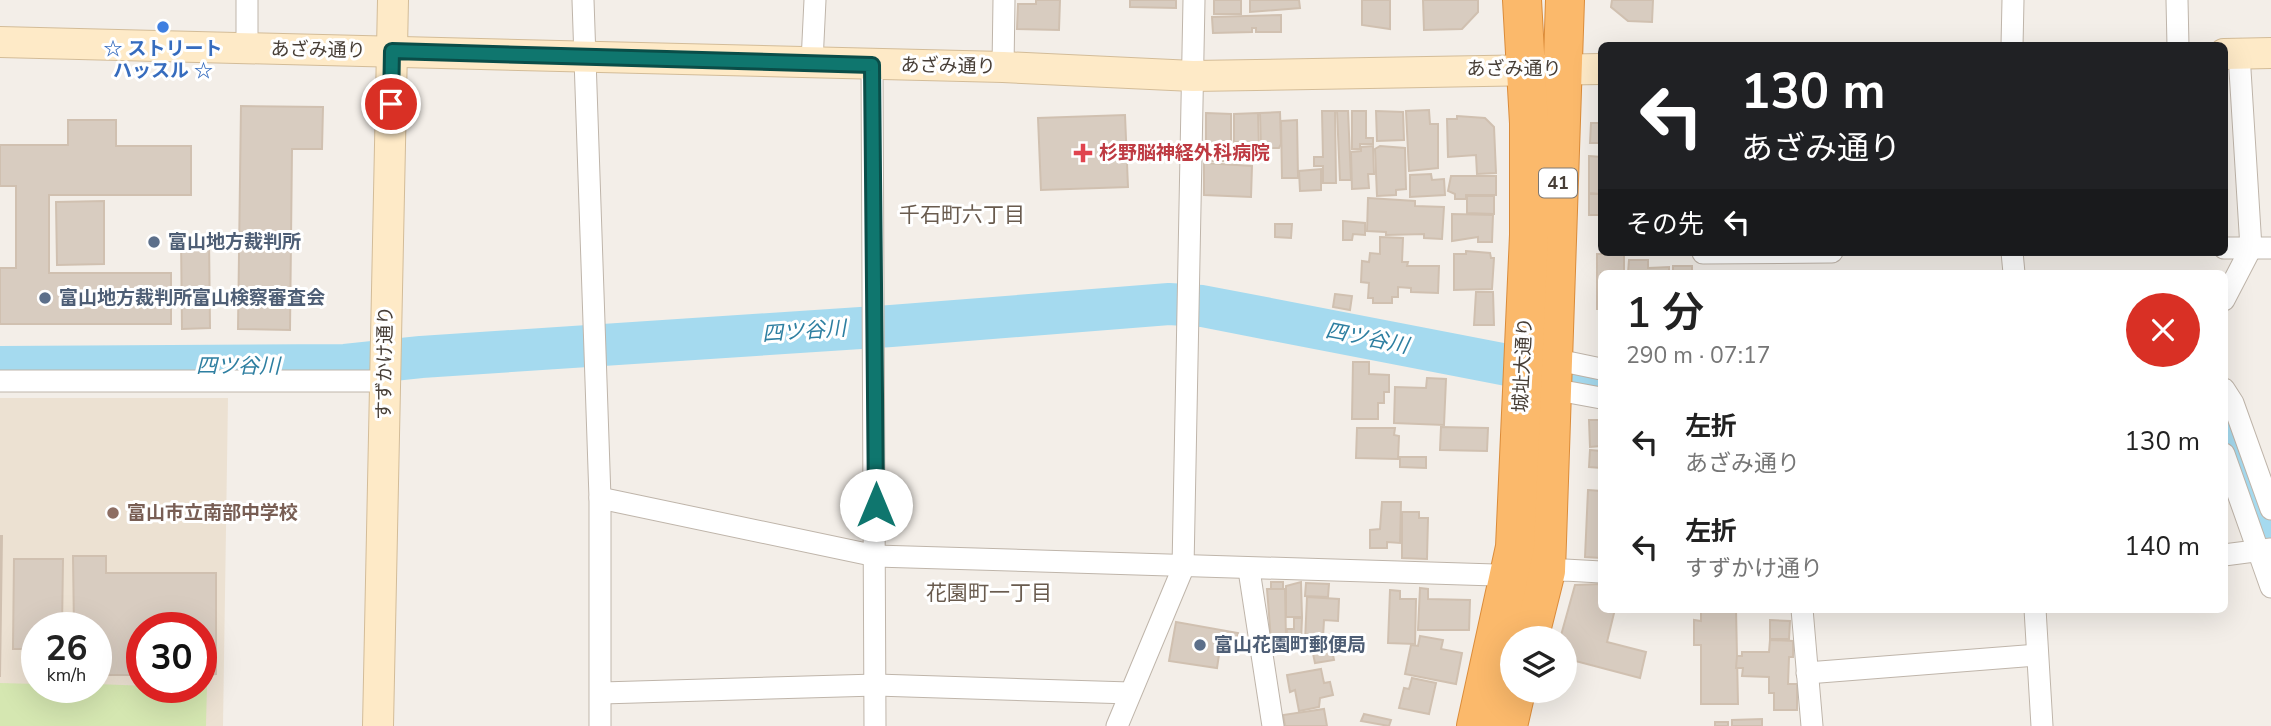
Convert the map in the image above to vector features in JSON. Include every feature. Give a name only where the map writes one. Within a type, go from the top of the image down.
[{"type":"highway","name":"城址大通り","points":[[1522,0],[1543,68]]},
{"type":"highway","name":"城址大通り","points":[[1529,626],[1528,573],[1543,372],[1529,210],[1530,122],[1543,68],[1565,0]]},
{"type":"highway","name":"城址大通り","points":[[1476,726],[1528,573]]},
{"type":"highway","points":[[1508,726],[1513,703]]},
{"type":"street","points":[[247,0],[247,49]]},
{"type":"street","name":"すずかけ通り","points":[[378,726],[393,0]]},
{"type":"street","points":[[583,0],[600,498],[600,726]]},
{"type":"street","points":[[812,62],[816,0]]},
{"type":"street","points":[[1003,67],[1004,0]]},
{"type":"street","points":[[1117,726],[1183,568],[1194,0]]},
{"type":"street","points":[[2012,42],[2013,0]]},
{"type":"street","points":[[2177,0],[2178,42]]},
{"type":"street","name":"あざみ通り","points":[[0,42],[1003,67],[1193,76],[1598,69]]},
{"type":"street","points":[[2228,294],[2261,248],[2231,54],[2271,53]]},
{"type":"street","points":[[872,65],[876,726]]},
{"type":"street","points":[[2228,248],[2261,248]]},
{"type":"street","points":[[1703,259],[1758,256]]},
{"type":"street","points":[[1543,372],[1598,369]]},
{"type":"street","points":[[1543,372],[1598,397]]},
{"type":"street","points":[[0,380],[385,381]]},
{"type":"street","points":[[2228,395],[2271,509]]},
{"type":"street","points":[[2228,464],[2264,551],[2271,587]]},
{"type":"street","points":[[600,498],[876,556],[1249,570],[1598,572]]},
{"type":"street","points":[[2228,555],[2264,551]]},
{"type":"street","points":[[1249,570],[1273,726]]},
{"type":"street","points":[[1802,613],[1812,726]]},
{"type":"street","points":[[2035,613],[2042,726]]},
{"type":"street","points":[[1807,673],[2037,655]]},
{"type":"street","points":[[602,693],[876,685],[1130,693]]},
{"type":"shaded area","name":"富山市立南部中学校","points":[[0,398],[228,398],[223,726],[0,726]]},
{"type":"green space","points":[[0,683],[21,684],[21,703],[112,703],[112,685],[126,685],[126,703],[207,703],[206,726],[0,726]]},
{"type":"building","points":[[1036,0],[1060,0],[1059,30],[1017,29],[1018,4],[1036,4]]},
{"type":"building","points":[[1130,0],[1176,0],[1176,8],[1130,7]]},
{"type":"building","points":[[1214,0],[1241,0],[1241,14],[1214,14]]},
{"type":"building","points":[[1250,0],[1299,0],[1300,8],[1250,12]]},
{"type":"building","points":[[1362,0],[1390,0],[1390,29],[1362,25]]},
{"type":"building","points":[[1423,0],[1478,0],[1478,12],[1462,29],[1424,30]]},
{"type":"building","points":[[1612,0],[1653,0],[1652,22],[1628,21],[1611,7]]},
{"type":"building","points":[[1281,15],[1281,32],[1256,32],[1256,28],[1252,28],[1252,32],[1213,33],[1212,17]]},
{"type":"building","points":[[241,106],[323,107],[322,149],[292,149],[290,330],[238,329]]},
{"type":"building","points":[[1429,110],[1430,124],[1438,124],[1438,168],[1409,171],[1406,111]]},
{"type":"building","points":[[1322,111],[1335,111],[1336,183],[1323,183],[1323,166],[1314,166],[1314,157],[1323,157]]},
{"type":"building","points":[[1337,111],[1348,111],[1351,180],[1340,180]]},
{"type":"building","points":[[1352,111],[1366,111],[1366,138],[1373,138],[1373,144],[1360,144],[1360,149],[1352,149]]},
{"type":"building","points":[[1376,111],[1403,112],[1404,140],[1377,141]]},
{"type":"building","points":[[1280,112],[1279,148],[1261,148],[1260,113]]},
{"type":"building","points":[[1206,113],[1231,114],[1231,146],[1206,146]]},
{"type":"building","points":[[1258,113],[1259,149],[1244,149],[1244,142],[1234,142],[1234,114]]},
{"type":"building","name":"杉野脳神経外科病院","points":[[1125,115],[1128,187],[1041,190],[1038,118]]},
{"type":"building","points":[[1457,116],[1485,118],[1494,127],[1496,173],[1477,174],[1476,155],[1448,157],[1447,119],[1457,119]]},
{"type":"building","points":[[68,120],[116,120],[116,146],[191,146],[191,195],[49,195],[49,273],[171,273],[171,324],[0,324],[0,268],[16,268],[16,186],[0,186],[0,145],[68,145]]},
{"type":"building","points":[[1297,120],[1298,178],[1282,178],[1281,121]]},
{"type":"building","points":[[1591,123],[1598,123],[1598,143],[1590,143]]},
{"type":"building","points":[[1373,146],[1374,174],[1368,174],[1369,188],[1352,189],[1351,152],[1361,151],[1361,147]]},
{"type":"building","points":[[1380,146],[1405,148],[1406,189],[1396,190],[1396,195],[1377,196],[1375,149]]},
{"type":"building","points":[[1207,150],[1252,151],[1252,161],[1206,161]]},
{"type":"building","points":[[1589,156],[1598,157],[1598,194],[1589,193]]},
{"type":"building","points":[[1204,163],[1252,166],[1251,197],[1204,195]]},
{"type":"building","points":[[1321,169],[1321,190],[1300,191],[1299,171]]},
{"type":"building","points":[[1431,174],[1432,180],[1444,179],[1445,195],[1410,197],[1410,175]]},
{"type":"building","points":[[1451,176],[1496,176],[1496,195],[1466,195],[1466,199],[1455,199],[1455,194],[1448,191]]},
{"type":"building","points":[[1589,194],[1598,194],[1598,215],[1589,215]]},
{"type":"building","points":[[1467,196],[1494,196],[1494,214],[1467,213]]},
{"type":"building","points":[[1368,198],[1415,201],[1415,206],[1444,207],[1442,239],[1424,238],[1424,234],[1386,235],[1386,232],[1367,231]]},
{"type":"building","points":[[104,201],[104,264],[57,265],[56,202]]},
{"type":"building","points":[[1452,214],[1493,215],[1492,242],[1478,242],[1478,237],[1452,241]]},
{"type":"building","points":[[1343,221],[1365,223],[1365,235],[1353,234],[1352,240],[1343,240]]},
{"type":"building","points":[[1275,224],[1292,224],[1291,238],[1275,237]]},
{"type":"building","points":[[181,237],[209,237],[210,328],[182,329]]},
{"type":"building","points":[[1380,237],[1403,238],[1402,262],[1408,262],[1407,266],[1439,266],[1438,293],[1411,292],[1411,288],[1398,287],[1398,297],[1392,297],[1392,303],[1373,303],[1373,298],[1368,298],[1369,283],[1361,282],[1362,261],[1369,262],[1370,253],[1380,254]]},
{"type":"building","points":[[1466,251],[1490,253],[1491,258],[1494,258],[1492,289],[1454,290],[1454,254],[1466,254]]},
{"type":"building","points":[[1597,254],[1624,256],[1624,270],[1598,270],[1597,309]]},
{"type":"building","points":[[1629,260],[1648,260],[1648,268],[1669,267],[1669,270],[1628,270]]},
{"type":"building","points":[[1673,266],[1692,266],[1692,270],[1673,270]]},
{"type":"building","points":[[1476,292],[1493,292],[1494,325],[1474,325]]},
{"type":"building","points":[[1335,294],[1352,296],[1350,310],[1333,307]]},
{"type":"building","points":[[1353,362],[1369,362],[1369,374],[1389,375],[1389,392],[1384,392],[1384,403],[1378,403],[1378,419],[1352,419]]},
{"type":"building","points":[[1427,378],[1446,379],[1444,425],[1394,423],[1395,387],[1426,388]]},
{"type":"building","points":[[1589,420],[1598,420],[1598,446],[1590,447]]},
{"type":"building","points":[[1441,427],[1488,428],[1487,451],[1440,450]]},
{"type":"building","points":[[1357,428],[1395,428],[1394,435],[1399,436],[1398,459],[1356,458]]},
{"type":"building","points":[[1590,450],[1598,451],[1598,468],[1589,467]]},
{"type":"building","points":[[1400,457],[1426,457],[1426,468],[1400,467]]},
{"type":"building","points":[[1588,490],[1598,491],[1598,558],[1585,557]]},
{"type":"building","points":[[1382,502],[1401,502],[1400,543],[1387,542],[1387,548],[1370,548],[1370,530],[1380,529]]},
{"type":"building","points":[[1402,512],[1419,512],[1419,518],[1428,518],[1427,559],[1402,558]]},
{"type":"building","points":[[0,536],[2,536],[0,677]]},
{"type":"building","points":[[73,556],[106,556],[106,573],[216,573],[216,612],[126,612],[126,675],[112,675],[112,612],[74,612]]},
{"type":"building","points":[[14,559],[63,559],[62,612],[21,612],[21,649],[13,649]]},
{"type":"building","points":[[1271,582],[1283,582],[1283,589],[1271,589]]},
{"type":"building","points":[[1301,582],[1302,617],[1286,617],[1286,586]]},
{"type":"building","points":[[1306,583],[1329,584],[1328,597],[1305,596]]},
{"type":"building","points":[[1598,584],[1598,613],[1614,613],[1607,642],[1646,652],[1640,678],[1577,661],[1577,626],[1564,626],[1575,585]]},
{"type":"building","points":[[1420,588],[1428,589],[1428,599],[1470,600],[1469,630],[1418,630]]},
{"type":"building","points":[[1267,589],[1285,589],[1286,640],[1271,640]]},
{"type":"building","points":[[1390,590],[1400,591],[1400,599],[1416,599],[1415,644],[1388,643]]},
{"type":"building","points":[[1307,597],[1339,599],[1338,621],[1324,620],[1323,638],[1305,641]]},
{"type":"building","points":[[1701,613],[1736,613],[1738,704],[1701,704],[1701,645],[1694,645],[1694,620],[1701,621]]},
{"type":"building","points":[[1294,618],[1302,618],[1301,642],[1286,642],[1287,629],[1294,629]]},
{"type":"building","points":[[1770,620],[1790,621],[1789,639],[1770,639]]},
{"type":"building","points":[[1176,622],[1238,633],[1235,651],[1220,648],[1217,668],[1169,661]]},
{"type":"building","points":[[1420,636],[1443,640],[1441,649],[1462,653],[1456,684],[1405,674],[1411,645],[1418,646]]},
{"type":"building","points":[[1770,640],[1793,641],[1793,657],[1789,657],[1788,684],[1797,684],[1797,710],[1774,710],[1774,693],[1769,693],[1769,677],[1742,676],[1743,668],[1736,668],[1737,656],[1742,656],[1742,652],[1769,652]]},
{"type":"building","points":[[1330,641],[1334,660],[1315,663],[1311,644]]},
{"type":"building","points":[[1321,669],[1324,683],[1330,682],[1333,695],[1320,698],[1319,707],[1299,711],[1295,690],[1290,692],[1287,675]]},
{"type":"building","points":[[1412,678],[1436,683],[1429,714],[1399,708],[1404,688],[1409,689]]},
{"type":"building","points":[[1324,709],[1327,726],[1285,726],[1283,715]]},
{"type":"building","points":[[1364,714],[1391,720],[1389,726],[1361,721]]},
{"type":"building","points":[[1762,719],[1762,726],[1732,726],[1732,720]]},
{"type":"building","points":[[1715,722],[1728,722],[1728,726],[1715,726]]},
{"type":"waterway","name":"四ツ谷川","points":[[0,367],[345,365],[421,357],[891,326],[1169,304],[1202,306],[1598,382]]},
{"type":"waterway","name":"四ツ谷川","points":[[2228,429],[2271,553]]},
{"type":"place","name":"☆ ストリート ハッスル ☆","points":[[163,27]]},
{"type":"place","name":"杉野脳神経外科病院","points":[[1083,153]]},
{"type":"place","name":"富山地方裁判所","points":[[154,242]]},
{"type":"place","name":"富山地方裁判所富山検察審査会","points":[[45,298]]},
{"type":"place","name":"富山市立南部中学校","points":[[113,513]]},
{"type":"place","name":"富山花園町郵便局","points":[[1200,645]]},
{"type":"district","name":"千石町六丁目","points":[[962,215]]},
{"type":"district","name":"花園町一丁目","points":[[989,593]]},
{"type":"route","points":[[391,104],[392,51],[872,65],[876,505]]}]
